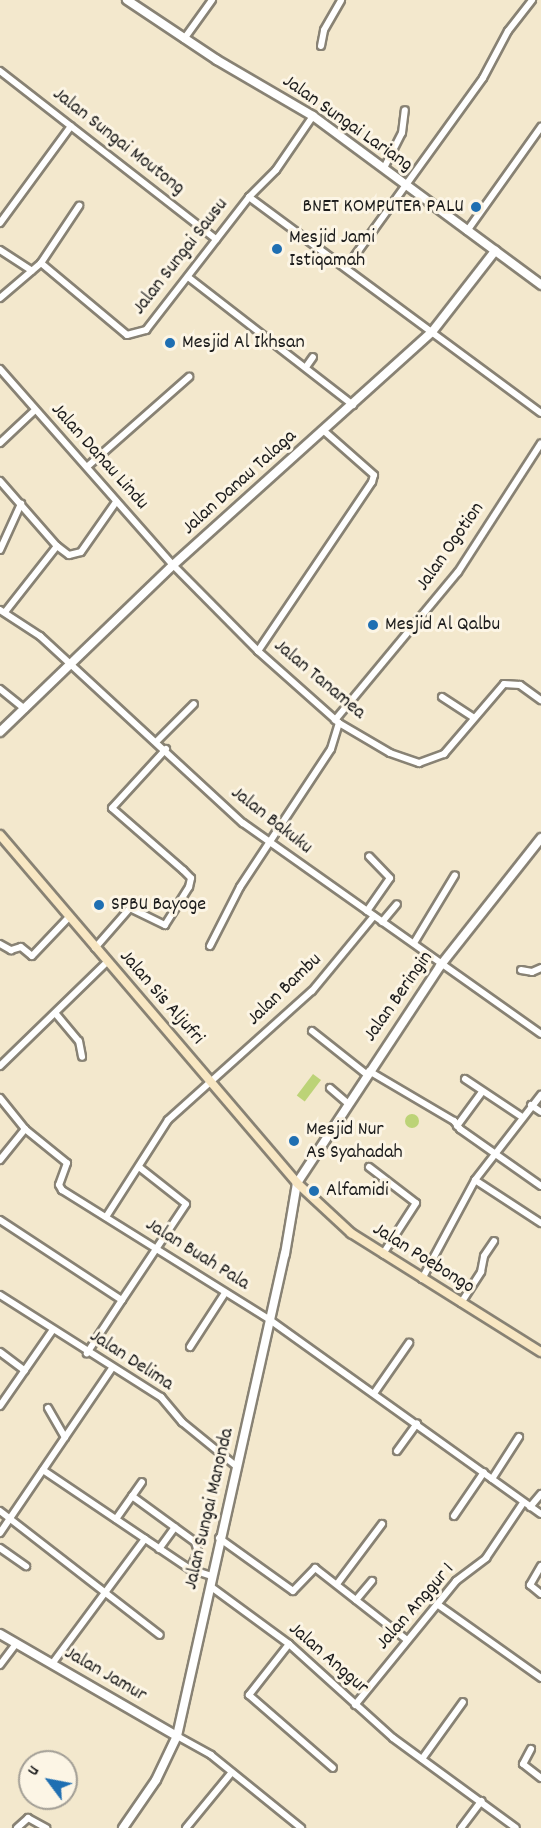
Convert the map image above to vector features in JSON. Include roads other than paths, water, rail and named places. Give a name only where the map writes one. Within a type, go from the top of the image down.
[{"type":"main road","name":"Jalan Sis Aljufri","points":[[0,835],[297,1183]]},
{"type":"main road","name":"Jalan Poebongo","points":[[297,1183],[346,1229],[541,1352]]},
{"type":"street","name":"Jalan Sungai Lariang","points":[[127,0],[184,39],[313,116],[541,285]]},
{"type":"street","points":[[184,39],[212,0]]},
{"type":"street","points":[[321,46],[324,30],[341,0]]},
{"type":"street","points":[[346,268],[483,78],[508,31],[532,0]]},
{"type":"street","name":"Jalan Sungai Moutong","points":[[0,71],[216,239]]},
{"type":"street","points":[[384,168],[402,133],[405,110]]},
{"type":"street","name":"Jalan Sungai Sausu","points":[[41,263],[127,335],[146,330],[249,198],[276,171],[313,116]]},
{"type":"street","points":[[0,223],[71,126]]},
{"type":"street","points":[[467,231],[541,127]]},
{"type":"street","points":[[249,198],[541,413]]},
{"type":"street","points":[[0,298],[41,263],[79,206]]},
{"type":"street","points":[[0,250],[32,271]]},
{"type":"street","name":"Jalan Danau Talaga","points":[[0,732],[173,565],[432,332],[495,251]]},
{"type":"street","points":[[188,277],[353,405]]},
{"type":"street","points":[[306,367],[313,357]]},
{"type":"street","name":"Jalan Danau Lindu","points":[[0,369],[173,565]]},
{"type":"street","points":[[88,466],[189,377]]},
{"type":"street","points":[[0,443],[34,410]]},
{"type":"street","points":[[258,651],[374,476],[323,430]]},
{"type":"street","name":"Jalan Ogotion","points":[[337,722],[458,572],[541,443]]},
{"type":"street","points":[[534,454],[541,459]]},
{"type":"street","points":[[0,481],[57,546],[69,555],[81,552],[116,501]]},
{"type":"street","points":[[0,550],[21,504]]},
{"type":"street","points":[[2,611],[57,546]]},
{"type":"street","name":"Jalan Tanamea","points":[[173,565],[258,651],[337,722],[390,753],[418,763],[444,754],[473,717],[504,684],[520,685],[541,700]]},
{"type":"street","name":"Jalan Bakuku","points":[[2,611],[72,664],[166,749],[224,807],[269,842],[414,943],[440,966],[541,1034]]},
{"type":"street","points":[[0,689],[25,709]]},
{"type":"street","points":[[442,697],[473,717]]},
{"type":"street","points":[[157,741],[194,704]]},
{"type":"street","points":[[210,946],[220,934],[234,896],[331,749],[337,722]]},
{"type":"street","points":[[95,948],[130,908],[165,925],[189,887],[191,878],[112,808],[166,749]]},
{"type":"street","name":"Jalan Beringin","points":[[297,1183],[367,1072],[440,966],[541,838]]},
{"type":"street","points":[[367,911],[390,878],[369,856]]},
{"type":"street","points":[[414,943],[456,875]]},
{"type":"street","points":[[382,922],[397,904]]},
{"type":"street","name":"Jalan Bambu","points":[[139,1167],[174,1114],[312,991],[374,916]]},
{"type":"street","points":[[0,944],[11,950],[21,947],[32,956],[69,917]]},
{"type":"street","points":[[0,1065],[56,1014],[107,962]]},
{"type":"street","points":[[521,970],[532,972],[541,968]]},
{"type":"street","points":[[56,1014],[79,1041],[82,1057]]},
{"type":"street","points":[[312,1031],[367,1072],[457,1126],[541,1186]]},
{"type":"street","points":[[465,1079],[522,1117]]},
{"type":"street","points":[[330,1088],[347,1103]]},
{"type":"street","points":[[457,1126],[483,1092]]},
{"type":"street","points":[[422,1279],[476,1180],[531,1105],[541,1095]]},
{"type":"street","name":"Jalan Buah Pala","points":[[0,1098],[25,1129],[67,1163],[60,1189],[270,1320],[375,1392],[541,1514]]},
{"type":"street","points":[[531,1105],[541,1112]]},
{"type":"street","points":[[0,1160],[25,1129]]},
{"type":"street","points":[[87,1353],[157,1250],[186,1202],[139,1167],[106,1217]]},
{"type":"street","points":[[369,1167],[416,1203],[383,1254]]},
{"type":"street","points":[[476,1180],[540,1221]]},
{"type":"street","name":"Jalan Sungai Manonda","points":[[123,1828],[156,1780],[177,1736],[219,1539],[270,1320],[297,1183]]},
{"type":"street","points":[[0,1220],[122,1300]]},
{"type":"street","points":[[461,1303],[476,1283],[484,1256],[494,1241]]},
{"type":"street","points":[[190,1347],[225,1293]]},
{"type":"street","name":"Jalan Delima","points":[[0,1295],[52,1331],[165,1400],[182,1422],[236,1466]]},
{"type":"street","points":[[0,1406],[52,1331]]},
{"type":"street","points":[[375,1392],[409,1342]]},
{"type":"street","points":[[0,1352],[25,1371]]},
{"type":"street","points":[[0,1533],[112,1368]]},
{"type":"street","points":[[48,1408],[65,1437]]},
{"type":"street","points":[[397,1451],[417,1423]]},
{"type":"street","points":[[492,1479],[519,1437]]},
{"type":"street","points":[[43,1470],[190,1569],[212,1576]]},
{"type":"street","points":[[454,1516],[484,1472]]},
{"type":"street","points":[[116,1519],[141,1482]]},
{"type":"street","name":"Jalan Anggur 1","points":[[355,1705],[460,1577],[486,1558],[526,1505],[541,1494]]},
{"type":"street","points":[[132,1496],[175,1527],[198,1549],[190,1569]]},
{"type":"street","points":[[0,1511],[160,1635]]},
{"type":"street","points":[[337,1584],[382,1524]]},
{"type":"street","points":[[159,1549],[175,1527]]},
{"type":"street","points":[[52,1664],[145,1539]]},
{"type":"street","points":[[219,1539],[293,1591],[314,1568],[407,1640]]},
{"type":"street","points":[[0,1548],[26,1566]]},
{"type":"street","points":[[541,1566],[530,1584],[541,1594]]},
{"type":"street","points":[[356,1600],[372,1581]]},
{"type":"street","name":"Jalan Anggur","points":[[210,1586],[289,1644],[355,1705],[422,1759],[516,1828]]},
{"type":"street","points":[[437,1604],[541,1678]]},
{"type":"street","name":"Jalan Jamur","points":[[0,1634],[177,1736]]},
{"type":"street","points":[[0,1665],[16,1644]]},
{"type":"street","points":[[289,1644],[249,1695],[333,1768]]},
{"type":"street","points":[[422,1759],[463,1702]]},
{"type":"street","points":[[177,1736],[205,1751],[296,1827]]},
{"type":"street","points":[[531,1749],[523,1764],[541,1778]]},
{"type":"street","points":[[186,1828],[232,1772]]},
{"type":"street","points":[[461,1828],[481,1801]]},
{"type":"street","points":[[17,1828],[28,1818],[46,1828]]},
{"type":"place","name":"BNET KOMPUTER PALU","points":[[476,207]]},
{"type":"place","name":"Mesjid Jami Istiqamah","points":[[277,249]]},
{"type":"place","name":"Mesjid Al Ikhsan","points":[[170,343]]},
{"type":"place","name":"Mesjid Al Qalbu","points":[[373,625]]},
{"type":"place","name":"SPBU Bayoge","points":[[99,905]]},
{"type":"place","name":"Mesjid Nur As Syahadah","points":[[294,1141]]},
{"type":"place","name":"Alfamidi","points":[[314,1191]]}]
